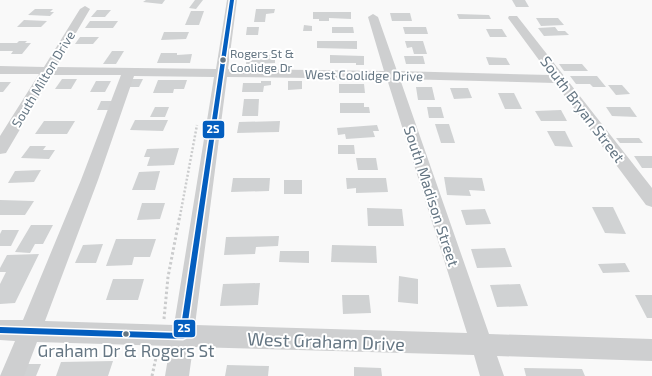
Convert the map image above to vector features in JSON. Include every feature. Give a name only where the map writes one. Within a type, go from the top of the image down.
[{"type":"street","points":[[177,376],[220,73],[232,0]]},
{"type":"street","name":"South Milton Drive","points":[[0,149],[85,9]]},
{"type":"street","name":"South Madison Street","points":[[373,17],[492,376]]},
{"type":"street","name":"South Bryan Street","points":[[514,18],[652,200]]},
{"type":"street","name":"West Coolidge Drive","points":[[0,70],[392,75],[560,79]]},
{"type":"street","points":[[12,376],[73,224],[129,72]]},
{"type":"street","name":"West Graham Drive","points":[[0,330],[652,350]]},
{"type":"path","points":[[164,317],[168,277],[198,120]]},
{"type":"path","points":[[152,376],[159,347]]},
{"type":"building","points":[[146,0],[165,0],[162,4],[143,2]]},
{"type":"building","points":[[195,0],[203,0],[196,9],[189,8]]},
{"type":"building","points":[[512,0],[525,0],[529,7],[516,7]]},
{"type":"building","points":[[35,9],[53,9],[50,12],[54,12],[50,16],[28,15]]},
{"type":"building","points":[[256,9],[275,9],[274,13],[266,14],[265,22],[254,22]]},
{"type":"building","points":[[97,10],[111,10],[105,17],[91,17]]},
{"type":"building","points":[[191,11],[204,11],[199,25],[185,25]]},
{"type":"building","points":[[313,12],[351,12],[351,19],[329,18],[329,21],[319,21],[319,19],[313,19]]},
{"type":"building","points":[[390,13],[410,13],[412,21],[392,21]]},
{"type":"building","points":[[457,14],[489,15],[491,19],[459,19]]},
{"type":"building","points":[[536,18],[558,18],[564,25],[541,26]]},
{"type":"building","points":[[24,20],[47,21],[41,27],[17,27]]},
{"type":"building","points":[[90,21],[118,21],[113,28],[85,28]]},
{"type":"building","points":[[304,25],[312,26],[312,31],[303,31]]},
{"type":"building","points":[[247,27],[259,27],[258,35],[246,35]]},
{"type":"building","points":[[332,27],[353,27],[354,33],[332,33]]},
{"type":"building","points":[[403,27],[426,27],[428,34],[405,34]]},
{"type":"building","points":[[555,27],[558,31],[565,31],[569,35],[544,36],[538,28]]},
{"type":"building","points":[[486,29],[502,29],[507,37],[490,37]]},
{"type":"building","points":[[164,32],[189,32],[186,39],[161,40]]},
{"type":"building","points":[[80,37],[99,37],[93,44],[75,44]]},
{"type":"building","points":[[19,41],[27,41],[25,43],[31,43],[22,54],[11,54],[13,51],[0,51],[0,43],[17,43]]},
{"type":"building","points":[[317,41],[357,41],[357,49],[317,48]]},
{"type":"building","points":[[405,41],[423,41],[427,54],[414,54],[412,47],[407,48]]},
{"type":"building","points":[[112,51],[124,51],[116,64],[103,64]]},
{"type":"building","points":[[161,53],[177,53],[177,55],[192,54],[190,63],[157,63]]},
{"type":"building","points":[[271,55],[271,58],[275,58],[275,63],[246,64],[247,56]]},
{"type":"building","points":[[330,55],[364,56],[364,65],[356,65],[356,63],[330,63]]},
{"type":"building","points":[[404,56],[423,56],[425,64],[406,64]]},
{"type":"building","points":[[486,57],[506,58],[510,65],[489,65]]},
{"type":"building","points":[[559,64],[582,64],[588,71],[564,71]]},
{"type":"building","points":[[570,76],[597,76],[606,87],[593,87],[590,84],[576,84]]},
{"type":"building","points":[[62,79],[77,79],[71,89],[55,89]]},
{"type":"building","points":[[131,79],[143,79],[139,87],[127,87]]},
{"type":"building","points":[[158,80],[187,80],[184,89],[174,89],[173,93],[153,93]]},
{"type":"building","points":[[96,81],[111,81],[105,92],[90,92]]},
{"type":"building","points":[[261,81],[271,81],[271,85],[264,86],[263,92],[242,92],[243,83],[261,83]]},
{"type":"building","points":[[288,81],[302,81],[302,89],[288,90]]},
{"type":"building","points":[[0,82],[11,82],[3,92],[0,92]]},
{"type":"building","points":[[339,84],[364,84],[365,93],[339,93]]},
{"type":"building","points":[[608,85],[622,85],[630,94],[616,95]]},
{"type":"building","points":[[416,87],[432,87],[435,100],[418,100]]},
{"type":"building","points":[[450,88],[468,88],[472,98],[454,99]]},
{"type":"building","points":[[498,93],[514,93],[522,109],[505,109]]},
{"type":"building","points":[[244,99],[259,99],[258,116],[242,116]]},
{"type":"building","points":[[101,101],[113,101],[109,110],[97,110]]},
{"type":"building","points":[[340,103],[364,103],[364,107],[369,107],[370,113],[340,113]]},
{"type":"building","points":[[155,107],[169,107],[165,117],[150,117]]},
{"type":"building","points":[[427,107],[441,107],[444,118],[429,118]]},
{"type":"building","points":[[606,107],[630,107],[637,117],[612,116]]},
{"type":"building","points":[[561,110],[567,121],[541,121],[535,111]]},
{"type":"building","points":[[135,120],[168,120],[163,131],[130,130]]},
{"type":"building","points":[[44,121],[75,121],[67,134],[35,134]]},
{"type":"building","points":[[280,121],[279,132],[237,133],[239,122]]},
{"type":"building","points":[[435,124],[449,124],[455,143],[441,143]]},
{"type":"building","points":[[377,125],[379,131],[373,131],[375,137],[346,139],[345,134],[338,135],[337,128]]},
{"type":"building","points":[[547,131],[565,131],[573,147],[555,146]]},
{"type":"building","points":[[616,138],[639,138],[643,143],[620,143]]},
{"type":"building","points":[[338,145],[354,145],[355,154],[338,154]]},
{"type":"building","points":[[30,146],[46,146],[43,150],[55,150],[49,159],[21,158]]},
{"type":"building","points":[[179,148],[174,165],[147,166],[150,157],[144,157],[147,149]]},
{"type":"building","points":[[634,156],[652,156],[652,168],[642,168]]},
{"type":"building","points":[[356,158],[376,158],[378,170],[358,170]]},
{"type":"building","points":[[41,170],[34,182],[8,183],[15,171]]},
{"type":"building","points":[[160,171],[155,190],[132,190],[139,172]]},
{"type":"building","points":[[444,177],[482,178],[485,191],[469,190],[471,196],[447,195]]},
{"type":"building","points":[[233,178],[270,178],[269,191],[231,192]]},
{"type":"building","points":[[346,178],[386,178],[388,192],[356,193],[356,188],[347,189]]},
{"type":"building","points":[[284,180],[302,180],[302,194],[284,194]]},
{"type":"building","points":[[0,200],[34,201],[25,215],[0,215]]},
{"type":"building","points":[[142,203],[165,203],[160,219],[137,220]]},
{"type":"building","points":[[592,207],[613,207],[626,234],[605,233]]},
{"type":"building","points":[[367,208],[402,209],[404,226],[368,226]]},
{"type":"building","points":[[485,209],[491,224],[466,225],[461,210]]},
{"type":"building","points":[[31,225],[53,225],[43,244],[35,244],[30,253],[15,252]]},
{"type":"building","points":[[2,230],[19,230],[11,246],[0,246],[0,234]]},
{"type":"building","points":[[279,236],[278,246],[256,247],[255,254],[224,255],[226,237]]},
{"type":"building","points":[[116,239],[156,239],[150,257],[134,257],[132,265],[106,266]]},
{"type":"building","points":[[103,244],[96,263],[75,263],[83,245]]},
{"type":"building","points":[[332,245],[376,246],[377,263],[331,262]]},
{"type":"building","points":[[505,248],[512,267],[477,268],[471,249]]},
{"type":"building","points":[[280,251],[309,251],[309,263],[279,262]]},
{"type":"building","points":[[39,254],[15,303],[0,304],[0,284],[6,272],[0,272],[0,268],[7,255]]},
{"type":"building","points":[[625,263],[630,272],[603,273],[598,264]]},
{"type":"building","points":[[399,276],[418,279],[418,304],[398,302]]},
{"type":"building","points":[[113,279],[144,279],[138,300],[106,300]]},
{"type":"building","points":[[260,283],[258,305],[220,306],[223,284]]},
{"type":"building","points":[[520,284],[528,306],[497,307],[490,285]]},
{"type":"building","points":[[342,295],[369,295],[371,313],[343,314]]},
{"type":"building","points":[[635,295],[652,295],[652,318],[647,318]]},
{"type":"building","points":[[113,361],[108,376],[56,376],[61,362]]},
{"type":"building","points":[[25,364],[41,364],[36,376],[19,376]]},
{"type":"building","points":[[227,365],[269,366],[268,376],[225,376]]},
{"type":"building","points":[[354,367],[381,368],[382,376],[354,376]]},
{"type":"building","points":[[524,368],[582,369],[585,376],[526,376]]},
{"type":"transit line","name":"2S","points":[[0,330],[183,336],[232,0]]},
{"type":"place","name":"Rogers St & Coolidge Dr","points":[[223,60]]},
{"type":"place","name":"Graham Dr & Rogers St","points":[[126,334]]}]
